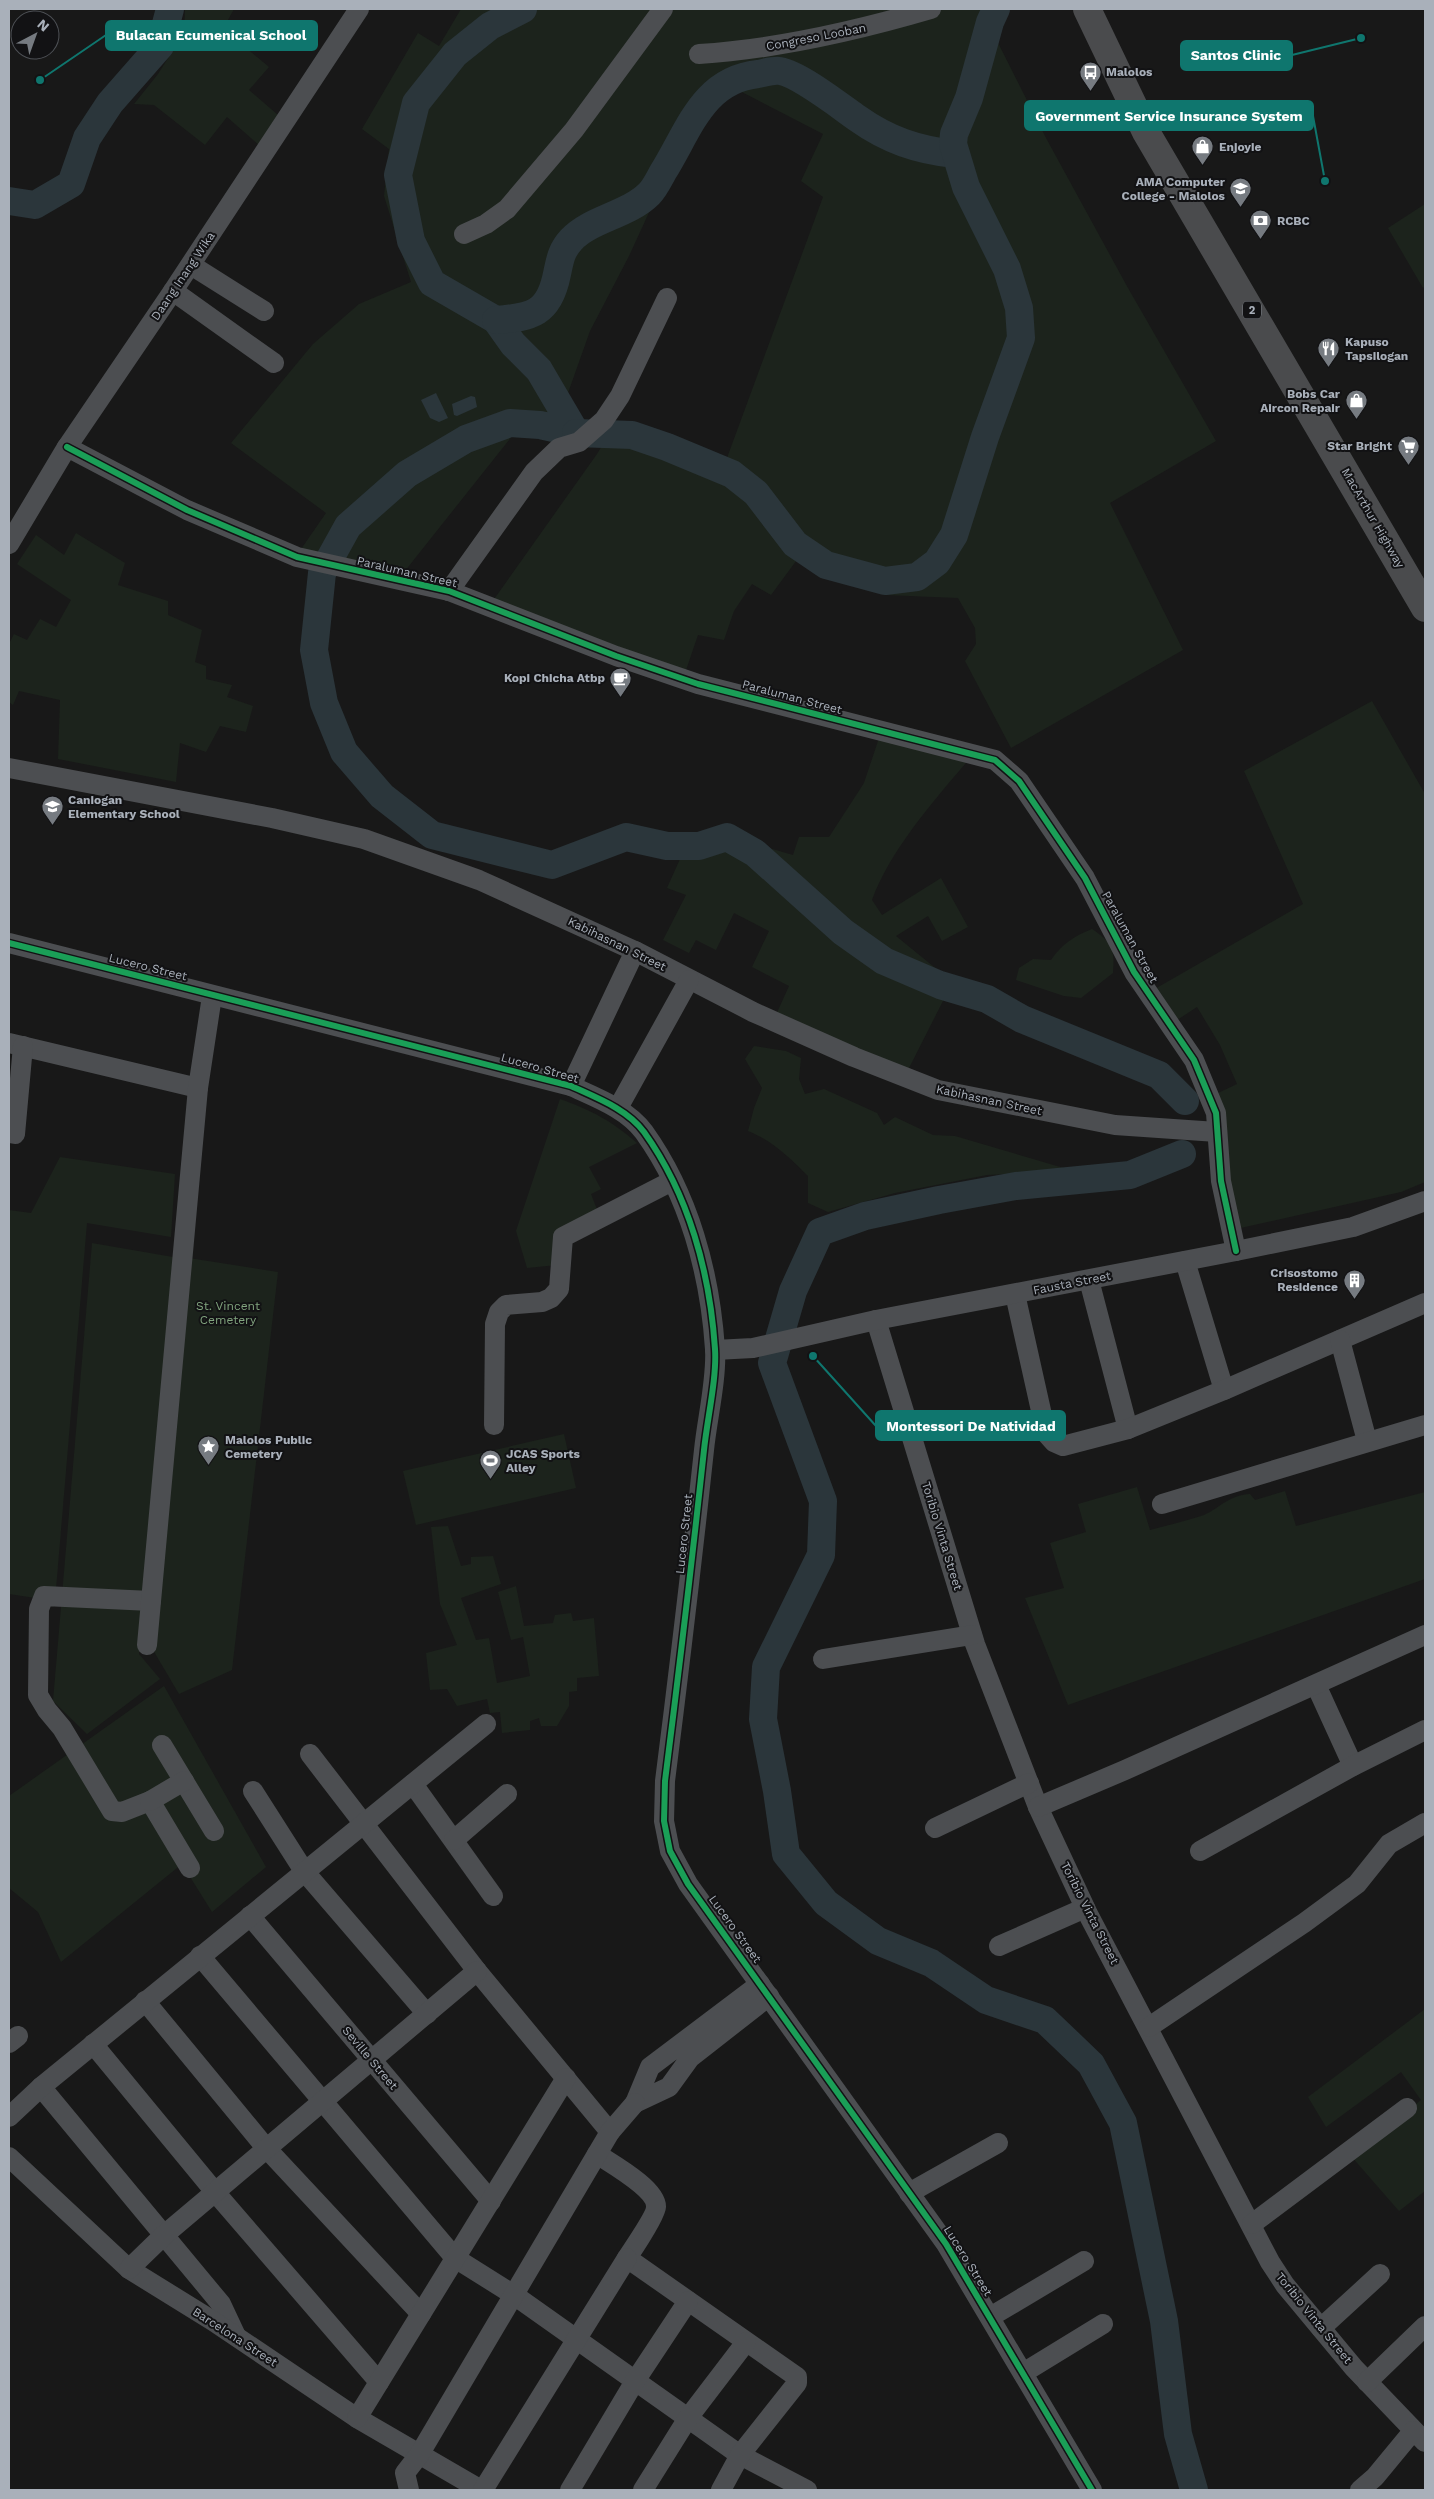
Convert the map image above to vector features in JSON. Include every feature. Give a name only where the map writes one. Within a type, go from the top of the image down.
[{"type":"highway","name":"MacArthur Highway","points":[[1087,9],[1146,132],[1425,608]]},
{"type":"street","name":"Daang Inang Wika","points":[[9,544],[67,447],[173,292],[359,9]]},
{"type":"street","points":[[464,234],[486,224],[507,209],[574,130],[630,56],[662,9]]},
{"type":"street","name":"Congreso Looban","points":[[699,54],[734,52],[862,30],[932,9]]},
{"type":"street","points":[[191,264],[264,311]]},
{"type":"street","points":[[173,292],[274,362]]},
{"type":"street","points":[[449,591],[534,472],[559,448],[579,442],[604,420],[620,396],[667,298]]},
{"type":"street","name":"Paraluman Street","points":[[67,447],[187,510],[297,557],[343,569],[449,591],[616,656],[698,684],[994,760],[1019,781],[1085,878],[1134,972],[1194,1060],[1216,1113],[1221,1181],[1236,1252]]},
{"type":"street","name":"Kabihasnan Street","points":[[9,768],[272,818],[364,839],[479,880],[635,951],[770,1020],[938,1090],[1115,1125],[1217,1132]]},
{"type":"street","name":"Lucero Street","points":[[9,943],[572,1086],[618,1108],[644,1131],[672,1181],[692,1223],[703,1266],[715,1350],[700,1502],[665,1781],[664,1821],[670,1851],[688,1884],[946,2244],[1092,2490]]},
{"type":"street","points":[[572,1086],[635,951]]},
{"type":"street","points":[[618,1108],[689,980]]},
{"type":"street","points":[[147,1645],[198,1088],[212,996]]},
{"type":"street","points":[[9,1133],[15,1134],[16,1045],[198,1088]]},
{"type":"street","points":[[494,1426],[495,1324],[499,1312],[506,1306],[542,1302],[552,1298],[559,1289],[563,1238],[672,1181]]},
{"type":"street","name":"Fausta Street","points":[[715,1350],[753,1348],[876,1320],[1236,1252],[1353,1227],[1425,1201]]},
{"type":"street","points":[[1185,1261],[1224,1390]]},
{"type":"street","points":[[1089,1280],[1128,1429]]},
{"type":"street","points":[[1015,1294],[1046,1433],[1054,1442],[1063,1446],[1128,1429],[1224,1390],[1425,1303]]},
{"type":"street","name":"Toribio Vinta Street","points":[[876,1320],[972,1635],[1038,1807],[1086,1908],[1252,2224],[1270,2262],[1285,2286],[1367,2382],[1419,2436]]},
{"type":"street","points":[[1340,1340],[1367,1441]]},
{"type":"street","points":[[1162,1504],[1425,1425]]},
{"type":"street","points":[[151,1601],[44,1596],[39,1609],[38,1695],[46,1710],[62,1728],[112,1811],[122,1812],[150,1801],[184,1781]]},
{"type":"street","points":[[823,1659],[972,1635]]},
{"type":"street","points":[[1038,1807],[1425,1635]]},
{"type":"street","points":[[1316,1685],[1353,1766]]},
{"type":"street","points":[[9,2117],[40,2087],[486,1724]]},
{"type":"street","points":[[1200,1851],[1353,1766],[1425,1730]]},
{"type":"street","points":[[162,1745],[214,1831]]},
{"type":"street","points":[[310,1754],[477,1971],[610,2132]]},
{"type":"street","points":[[935,1828],[1029,1782]]},
{"type":"street","points":[[413,1784],[493,1896]]},
{"type":"street","points":[[253,1791],[304,1871],[427,2014]]},
{"type":"street","points":[[454,1840],[507,1794]]},
{"type":"street","points":[[150,1801],[190,1868]]},
{"type":"street","points":[[1149,2027],[1304,1923],[1358,1884],[1389,1844],[1425,1823]]},
{"type":"street","points":[[999,1946],[1086,1908]]},
{"type":"street","name":"Seville Street","points":[[250,1916],[490,2201]]},
{"type":"street","points":[[200,1956],[455,2258],[514,2295],[740,2455],[807,2490]]},
{"type":"street","points":[[129,2269],[163,2236],[477,1971]]},
{"type":"street","points":[[409,2490],[405,2473],[419,2455],[610,2132],[635,2103],[650,2067],[765,1990]]},
{"type":"street","points":[[635,2103],[669,2087],[678,2072],[690,2058],[765,1990]]},
{"type":"street","points":[[145,2001],[267,2148],[421,2314]]},
{"type":"street","points":[[93,2044],[215,2192],[379,2382]]},
{"type":"street","points":[[664,2056],[678,2072]]},
{"type":"street","points":[[357,2418],[566,2078]]},
{"type":"street","points":[[40,2087],[221,2304],[237,2338]]},
{"type":"street","points":[[1252,2224],[1407,2108]]},
{"type":"street","points":[[909,2193],[998,2142]]},
{"type":"street","points":[[482,2490],[656,2209],[655,2199],[645,2188],[597,2154]]},
{"type":"street","name":"Barcelona Street","points":[[9,2157],[129,2269],[357,2418],[482,2490]]},
{"type":"street","points":[[627,2258],[797,2377],[797,2383],[740,2455],[721,2490]]},
{"type":"street","points":[[990,2317],[1084,2261]]},
{"type":"street","points":[[1321,2328],[1380,2274]]},
{"type":"street","points":[[570,2490],[635,2381],[688,2302]]},
{"type":"street","points":[[1023,2373],[1103,2324]]},
{"type":"street","points":[[1367,2382],[1425,2326]]},
{"type":"street","points":[[643,2490],[688,2418],[746,2342]]},
{"type":"street","points":[[1360,2490],[1419,2436]]},
{"type":"green space","points":[[185,9],[234,9],[223,29],[269,67],[249,90],[278,115],[260,146],[227,117],[205,145],[154,105],[134,104],[158,74],[184,33]]},
{"type":"green space","points":[[461,9],[981,9],[1046,138],[1128,288],[1216,441],[1110,503],[1183,650],[1011,748],[965,661],[976,644],[975,628],[958,598],[885,595],[802,553],[771,595],[752,584],[734,611],[724,640],[698,635],[684,676],[492,602],[597,454],[614,426],[724,466],[823,197],[801,181],[823,134],[738,90],[718,100],[698,124],[657,195],[629,256],[590,331],[557,424],[528,416],[401,576],[299,552],[326,513],[231,443],[313,344],[359,304],[411,282],[384,196],[389,149],[362,129],[418,33],[439,46]]},
{"type":"green space","points":[[1425,204],[1425,286],[1423,288],[1388,228]]},
{"type":"green space","points":[[76,533],[125,563],[118,585],[168,601],[168,615],[202,630],[195,662],[206,666],[206,679],[232,685],[227,697],[253,706],[246,732],[220,726],[206,752],[180,743],[176,782],[58,759],[60,700],[19,691],[13,705],[9,702],[9,644],[14,634],[27,640],[40,619],[56,627],[71,600],[17,564],[36,535],[64,555]]},
{"type":"green space","points":[[1372,701],[1425,794],[1425,1182],[1401,1192],[1236,1229],[1216,1094],[1237,1084],[1220,1045],[1197,1007],[1168,1026],[1146,994],[1303,904],[1244,771]]},
{"type":"green space","points":[[879,738],[971,757],[915,825],[890,862],[872,900],[882,915],[941,878],[968,927],[942,941],[928,916],[896,936],[955,984],[945,997],[906,1074],[775,1017],[789,986],[752,967],[769,931],[734,913],[716,950],[696,940],[689,953],[663,940],[686,895],[667,888],[684,850],[726,841],[755,844],[793,855],[799,837],[829,837],[864,783]]},
{"type":"green space","points":[[1092,929],[1111,948],[1114,958],[1113,973],[1081,998],[1064,996],[1016,980],[1019,968],[1033,959],[1051,960],[1069,941]]},
{"type":"green space","points":[[754,1046],[786,1051],[801,1058],[799,1079],[805,1094],[824,1089],[877,1113],[884,1125],[895,1117],[933,1135],[955,1136],[1074,1171],[987,1175],[895,1193],[828,1212],[808,1203],[808,1176],[773,1145],[748,1131],[762,1088],[745,1059]]},
{"type":"green space","points":[[560,1099],[582,1107],[601,1117],[619,1128],[637,1143],[589,1167],[601,1189],[591,1194],[603,1225],[560,1239],[557,1265],[527,1268],[516,1231]]},
{"type":"green space","points":[[60,1157],[175,1174],[171,1237],[87,1223],[55,1601],[9,1594],[9,1210],[31,1213]]},
{"type":"green space","points":[[92,1243],[173,1257],[139,1654],[160,1679],[87,1734],[53,1701]]},
{"type":"green space","name":"St. Vincent Cemetery","points":[[189,1258],[278,1272],[232,1670],[179,1694],[153,1650]]},
{"type":"green space","name":"JCAS Sports Alley","points":[[564,1434],[576,1488],[416,1525],[403,1471]]},
{"type":"green space","points":[[1137,1487],[1150,1530],[1204,1515],[1230,1499],[1250,1494],[1255,1500],[1285,1491],[1296,1526],[1425,1492],[1425,1579],[1068,1705],[1025,1598],[1064,1588],[1050,1543],[1086,1532],[1078,1504]]},
{"type":"green space","points":[[448,1526],[461,1566],[471,1564],[471,1557],[493,1556],[501,1584],[461,1598],[476,1640],[489,1638],[497,1683],[530,1676],[523,1637],[511,1640],[498,1592],[516,1586],[524,1626],[553,1623],[555,1615],[571,1613],[573,1621],[594,1618],[599,1676],[577,1678],[577,1691],[569,1692],[569,1706],[557,1726],[541,1726],[539,1718],[530,1721],[530,1730],[502,1733],[500,1712],[490,1713],[487,1699],[457,1706],[447,1689],[430,1690],[426,1653],[457,1645],[440,1604],[431,1527]]},
{"type":"green space","points":[[164,1686],[266,1867],[212,1912],[182,1864],[61,1962],[38,1912],[9,1888],[9,1796]]},
{"type":"green space","points":[[1425,2009],[1425,2191],[1399,2211],[1351,2156],[1421,2100],[1401,2072],[1326,2127],[1308,2097]]},
{"type":"shaded area","points":[[436,393],[448,418],[439,422],[430,418],[421,400]]},
{"type":"shaded area","points":[[471,396],[475,397],[477,407],[457,416],[454,415],[452,404]]},
{"type":"waterway","points":[[9,201],[35,205],[71,184],[87,138],[110,103],[160,46],[170,9]]},
{"type":"waterway","points":[[523,9],[490,26],[455,54],[416,103],[398,175],[411,241],[432,283],[496,320],[513,344],[539,370],[576,433],[540,425],[510,423],[466,439],[407,474],[348,526],[322,573],[314,650],[324,703],[344,752],[382,796],[432,835],[552,865],[626,837],[667,846],[699,846],[727,837],[755,853],[843,932],[884,961],[940,985],[987,999],[1022,1019],[1159,1075],[1185,1101]]},
{"type":"waterway","points":[[576,433],[632,435],[667,447],[732,474],[756,493],[795,544],[826,565],[885,581],[917,577],[937,562],[954,535],[985,437],[1021,338],[1019,308],[1007,269],[966,187],[953,144],[954,134],[969,98],[990,22],[996,9]]},
{"type":"waterway","points":[[496,320],[529,315],[544,305],[554,287],[563,252],[571,240],[588,227],[631,207],[649,194],[699,110],[723,86],[739,78],[774,71],[788,73],[819,91],[869,126],[892,138],[915,147],[955,154]]},
{"type":"waterway","points":[[1182,1154],[1130,1175],[1016,1186],[939,1200],[865,1216],[820,1232],[793,1291],[772,1363],[823,1501],[821,1555],[766,1667],[763,1719],[777,1791],[786,1854],[826,1903],[878,1941],[931,1963],[986,2000],[1045,2020],[1091,2064],[1123,2123],[1164,2321],[1178,2434],[1194,2490]]},
{"type":"cycle path","points":[[67,447],[187,510],[297,557],[449,591],[616,656],[698,684],[995,760],[1019,781],[1085,878],[1134,972],[1194,1060],[1216,1113],[1221,1181],[1236,1251]]},
{"type":"cycle path","points":[[9,943],[571,1086],[620,1111],[644,1132],[660,1156],[685,1208],[702,1264],[708,1292],[715,1349],[713,1386],[705,1438],[665,1781],[664,1821],[670,1851],[688,1884],[946,2244],[1092,2490]]},
{"type":"place","name":"Santos Clinic","points":[[1361,38]]},
{"type":"place","name":"Bulacan Ecumenical School","points":[[40,80]]},
{"type":"place","name":"Malolos","points":[[1090,91]]},
{"type":"place","name":"Enjoyie","points":[[1203,166]]},
{"type":"place","name":"Government Service Insurance System","points":[[1325,181]]},
{"type":"place","name":"AMA Computer College - Malolos","points":[[1241,208]]},
{"type":"place","name":"RCBC","points":[[1261,240]]},
{"type":"place","name":"Kapuso Tapsilogan","points":[[1329,368]]},
{"type":"place","name":"Bobs Car Aircon Repair","points":[[1356,420]]},
{"type":"place","name":"Star Bright","points":[[1408,465]]},
{"type":"place","name":"Kopi Chicha Atbp","points":[[621,697]]},
{"type":"place","name":"Caniogan Elementary School","points":[[52,826]]},
{"type":"place","name":"Crisostomo Residence","points":[[1354,1299]]},
{"type":"place","name":"Montessori De Natividad","points":[[813,1356]]},
{"type":"place","name":"Malolos Public Cemetery","points":[[209,1466]]},
{"type":"place","name":"JCAS Sports Alley","points":[[490,1480]]}]
